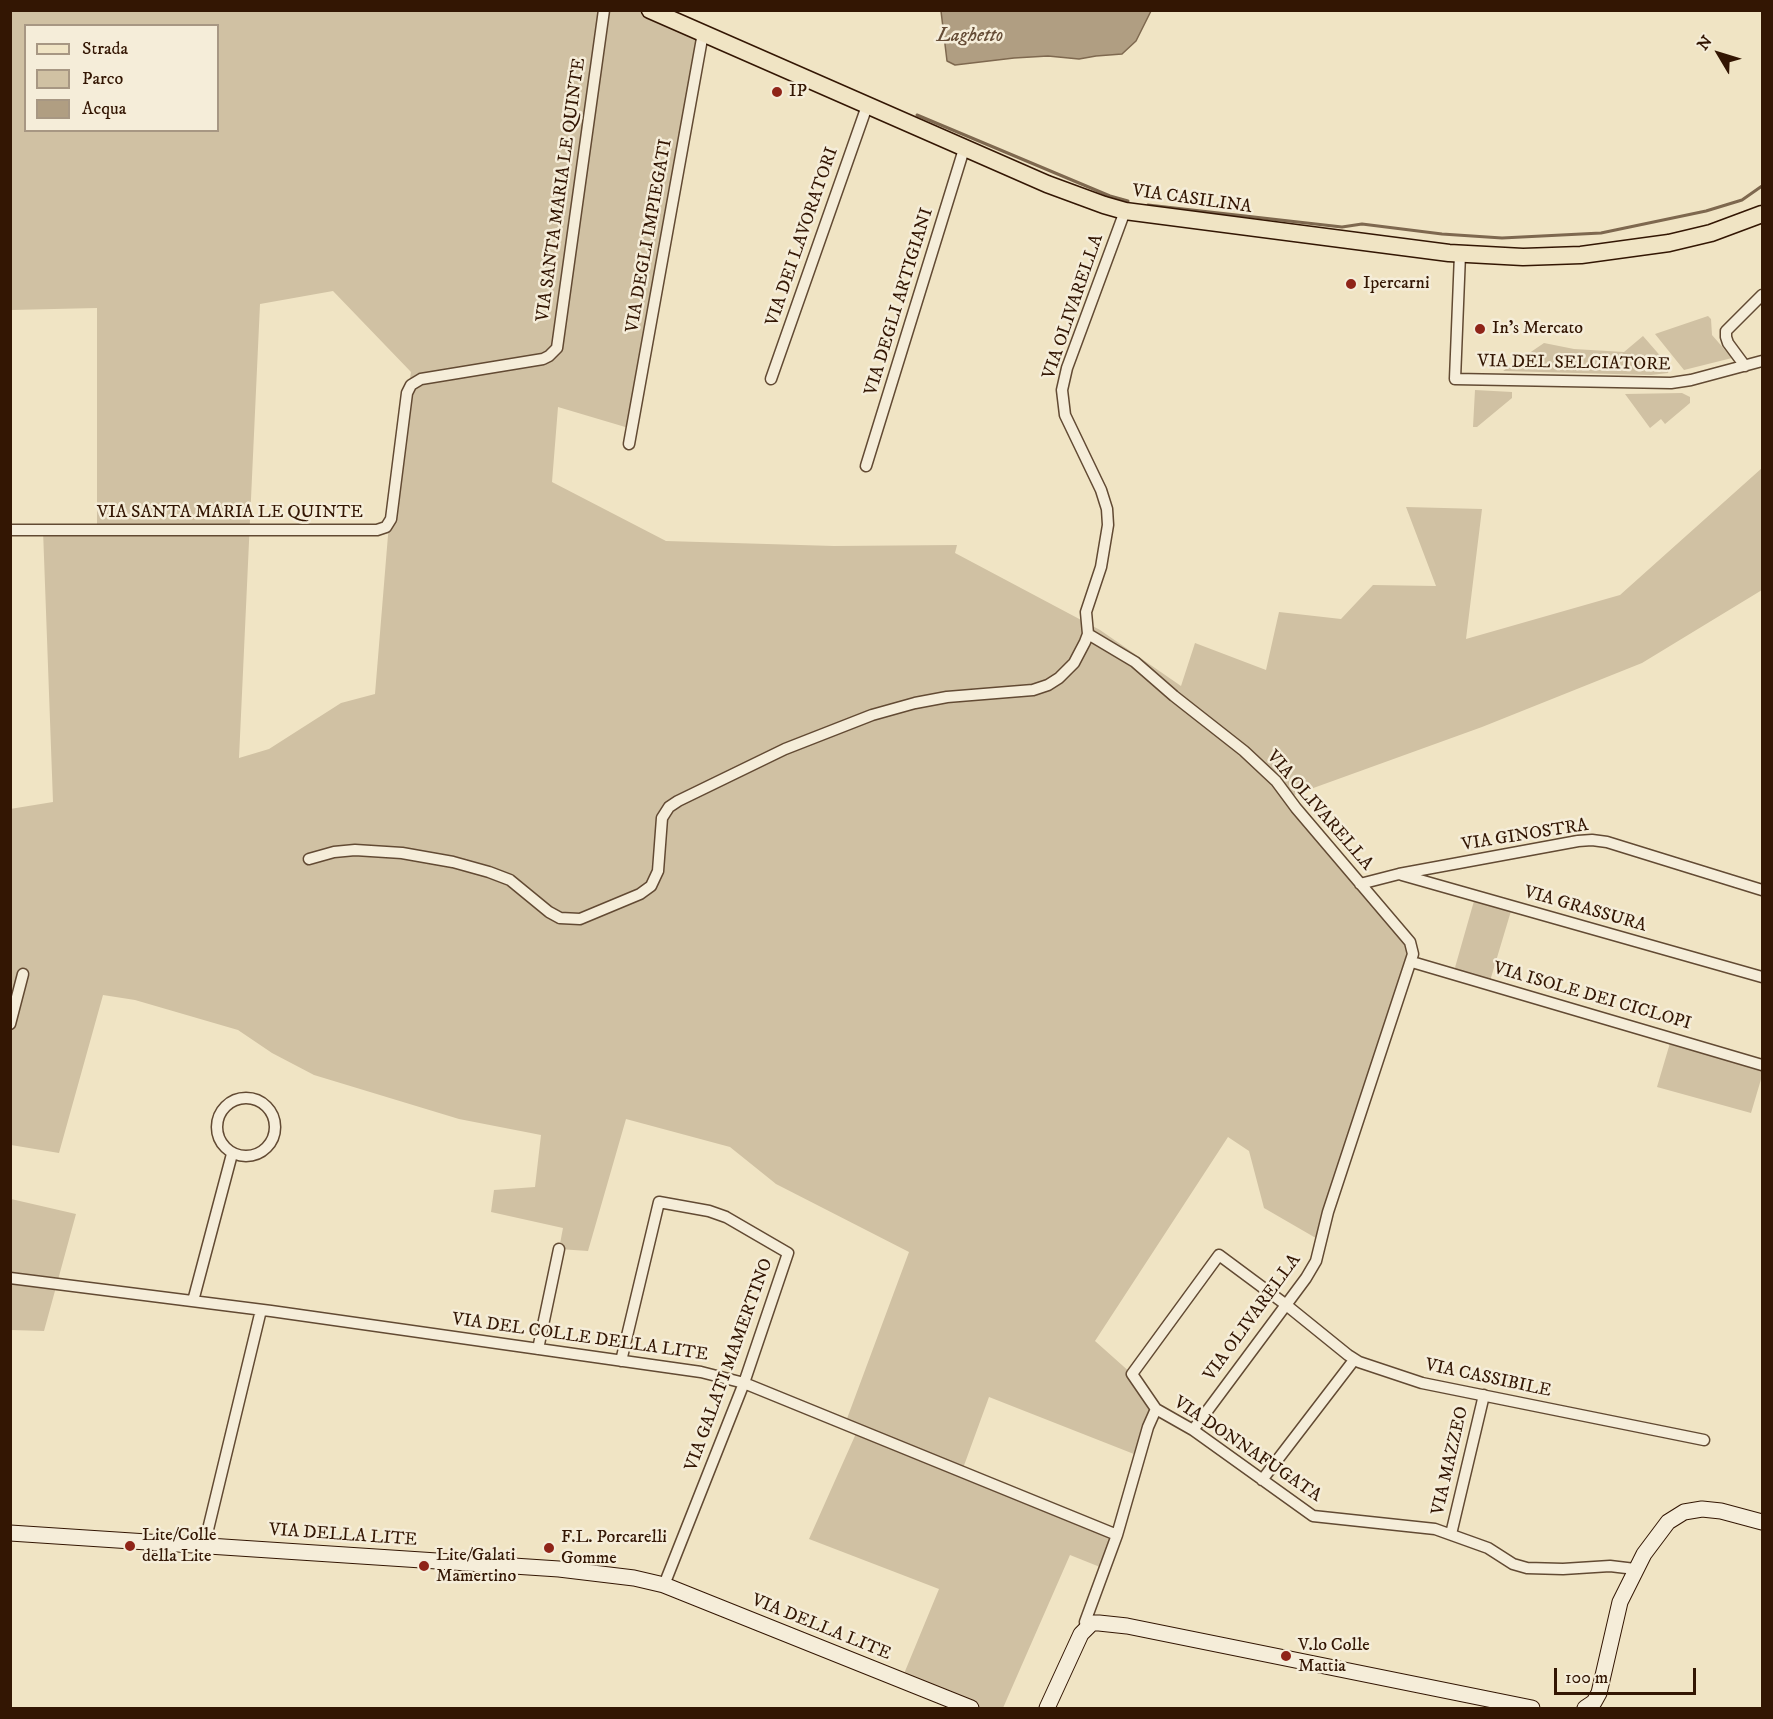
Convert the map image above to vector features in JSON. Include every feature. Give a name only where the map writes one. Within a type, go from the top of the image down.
[{"type":"main road","name":"VIA CASILINA","points":[[650,10],[964,149],[1066,192],[1125,211],[1460,254],[1537,257],[1599,253],[1689,239],[1761,214]]},
{"type":"street","name":"VIA SANTA MARIA LE QUINTE","points":[[10,530],[377,530],[386,527],[391,519],[407,393],[411,385],[421,379],[543,358],[549,356],[557,348],[604,10]]},
{"type":"street","name":"VIA DEGLI IMPIEGATI","points":[[629,444],[703,33]]},
{"type":"street","name":"VIA DEI LAVORATORI","points":[[771,379],[867,106]]},
{"type":"street","name":"VIA DEGLI ARTIGIANI","points":[[867,466],[964,149]]},
{"type":"street","name":"VIA OLIVARELLA","points":[[1125,211],[1067,368],[1062,390],[1065,415],[1101,490],[1108,517],[1103,560],[1086,612],[1088,634],[1135,662],[1244,751],[1276,781],[1410,942],[1413,954],[1328,1212],[1316,1261],[1306,1278],[1192,1430]]},
{"type":"street","name":"VIA DEL SELCIATORE","points":[[1460,254],[1455,380],[1671,383],[1762,361]]},
{"type":"street","points":[[1745,366],[1728,343],[1725,337],[1726,331],[1762,295]]},
{"type":"street","points":[[309,859],[339,851],[372,851],[410,854],[453,862],[510,880],[549,912],[560,918],[573,920],[583,918],[640,894],[651,886],[658,871],[662,818],[674,803],[785,749],[872,715],[941,698],[1028,691],[1045,687],[1069,669],[1084,647],[1088,634]]},
{"type":"street","name":"VIA GINOSTRA","points":[[1360,884],[1399,874],[1592,840],[1762,890]]},
{"type":"street","name":"VIA GRASSURA","points":[[1399,874],[1762,977]]},
{"type":"street","name":"VIA ISOLE DEI CICLOPI","points":[[1412,962],[1762,1065]]},
{"type":"street","points":[[10,1024],[23,974]]},
{"type":"street","points":[[248,1098],[257,1100],[265,1105],[275,1121],[276,1131],[273,1140],[260,1154],[241,1157],[232,1154],[220,1141],[217,1133],[219,1115],[231,1102],[248,1098]]},
{"type":"street","points":[[193,1301],[232,1154]]},
{"type":"street","name":"VIA GALATI MAMERTINO","points":[[621,1361],[659,1202],[709,1211],[726,1217],[788,1253],[744,1383],[664,1585]]},
{"type":"street","points":[[538,1349],[559,1249]]},
{"type":"street","name":"VIA CASSIBILE","points":[[1156,1409],[1132,1374],[1219,1255],[1285,1304],[1354,1360],[1422,1383],[1704,1440]]},
{"type":"street","name":"VIA DEL COLLE DELLA LITE","points":[[10,1278],[261,1310],[701,1372],[744,1383],[1118,1535]]},
{"type":"street","points":[[204,1546],[261,1310]]},
{"type":"street","points":[[1262,1480],[1354,1360]]},
{"type":"street","name":"VIA MAZZEO","points":[[1451,1534],[1484,1395]]},
{"type":"street","points":[[1086,1628],[1085,1622],[1118,1535],[1148,1427],[1156,1409]]},
{"type":"street","name":"VIA DONNAFUGATA","points":[[1156,1409],[1192,1430],[1312,1516],[1435,1529],[1488,1548],[1513,1564],[1527,1568],[1563,1569],[1616,1566],[1635,1569]]},
{"type":"street","points":[[1587,1708],[1599,1693],[1616,1614],[1635,1569],[1664,1525],[1676,1515],[1684,1512],[1709,1509],[1762,1522]]},
{"type":"street","name":"VIA DELLA LITE","points":[[10,1533],[559,1569],[634,1578],[664,1585],[971,1708]]},
{"type":"street","points":[[1047,1708],[1086,1628],[1092,1623],[1127,1626],[1532,1708]]},
{"type":"green space","points":[[641,10],[700,41],[632,429],[558,407],[552,482],[666,541],[834,546],[957,545],[955,553],[1100,630],[1181,686],[1195,643],[1266,670],[1279,612],[1341,619],[1373,585],[1436,586],[1406,507],[1482,509],[1466,639],[1620,595],[1762,468],[1762,590],[1642,663],[1482,727],[1294,795],[1360,884],[1410,942],[1412,962],[1321,1241],[1264,1208],[1249,1151],[1228,1137],[1095,1341],[1132,1374],[1156,1409],[1139,1456],[989,1397],[962,1471],[1117,1535],[1105,1569],[1070,1555],[1003,1708],[965,1708],[901,1681],[939,1589],[809,1539],[858,1429],[845,1424],[909,1252],[776,1184],[730,1147],[626,1119],[588,1251],[559,1249],[563,1228],[491,1212],[494,1190],[535,1187],[541,1135],[459,1119],[314,1075],[272,1053],[238,1030],[135,1000],[103,995],[59,1153],[11,1145],[10,809],[53,802],[43,530],[97,529],[97,308],[11,310],[11,11]],"holes":[[[333,291],[411,372],[389,523],[375,694],[341,703],[269,749],[239,758],[260,304]]]},
{"type":"green space","points":[[1708,316],[1711,319],[1712,335],[1732,358],[1684,370],[1655,334]]},
{"type":"green space","points":[[1643,336],[1670,367],[1668,373],[1651,375],[1503,371],[1544,343],[1574,349],[1624,352]]},
{"type":"green space","points":[[1475,390],[1512,392],[1512,398],[1477,427],[1473,427]]},
{"type":"green space","points":[[1682,393],[1690,397],[1690,403],[1665,424],[1661,419],[1650,428],[1625,394]]},
{"type":"green space","points":[[1474,901],[1511,911],[1490,981],[1454,971]]},
{"type":"green space","points":[[1670,1043],[1762,1070],[1751,1113],[1657,1087]]},
{"type":"green space","points":[[11,1199],[76,1214],[44,1331],[11,1330]]},
{"type":"water","name":"Laghetto","points":[[941,10],[1151,11],[1136,41],[1122,54],[1079,59],[1048,56],[1014,58],[955,65],[947,61]]},
{"type":"waterway","points":[[917,115],[1110,196],[1128,201]]},
{"type":"waterway","points":[[1148,205],[1342,227],[1362,224],[1442,234],[1502,238],[1601,233],[1706,211],[1742,200],[1762,186]]},
{"type":"place","name":"IP","points":[[777,92]]},
{"type":"place","name":"Ipercarni","points":[[1351,284]]},
{"type":"place","name":"In's Mercato","points":[[1480,329]]},
{"type":"place","name":"Lite/Colle della Lite","points":[[130,1546]]},
{"type":"place","name":"F.L. Porcarelli Gomme","points":[[549,1548]]},
{"type":"place","name":"Lite/Galati Mamertino","points":[[424,1566]]},
{"type":"place","name":"V.lo Colle Mattia","points":[[1286,1656]]}]
